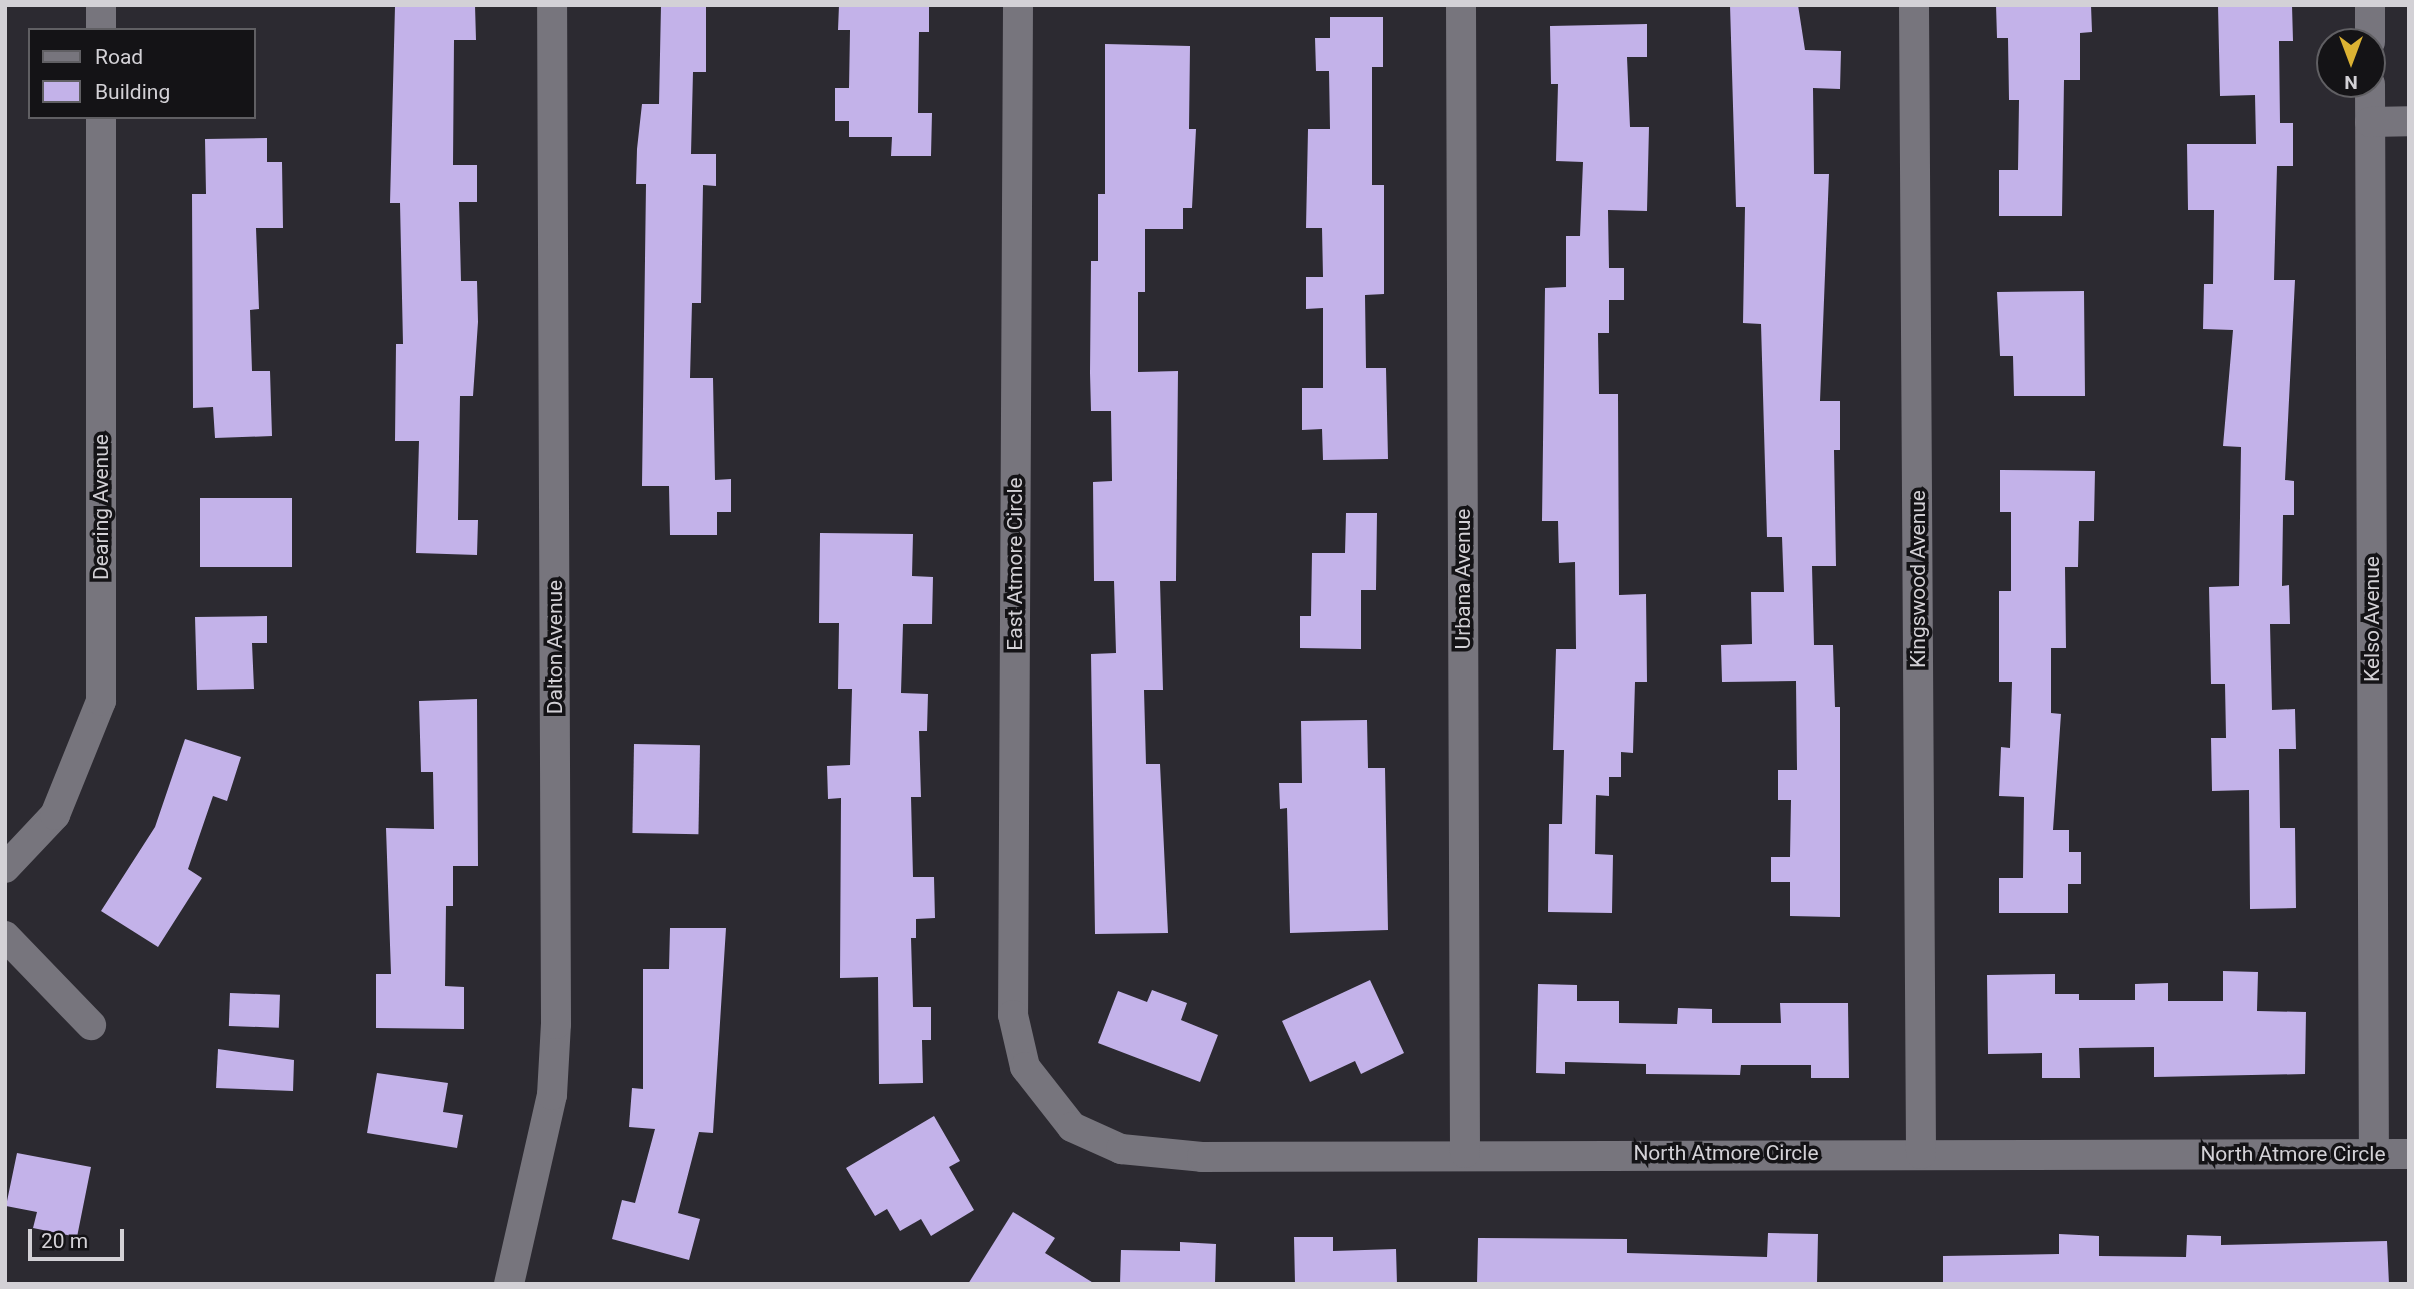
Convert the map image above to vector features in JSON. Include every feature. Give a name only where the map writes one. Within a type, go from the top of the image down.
[{"type":"street","points":[[101,5],[101,28]]},
{"type":"street","name":"Dalton Avenue","points":[[509,1284],[552,1095],[556,1024],[552,5]]},
{"type":"street","name":"East Atmore Circle","points":[[1018,5],[1013,1015],[1025,1067],[1056,1111]]},
{"type":"street","name":"Urbana Avenue","points":[[1461,5],[1465,1153]]},
{"type":"street","name":"Kingswood Avenue","points":[[1914,5],[1921,1154]]},
{"type":"street","points":[[2371,5],[2371,28]]},
{"type":"street","name":"Kelso Avenue","points":[[2371,98],[2374,1154]]},
{"type":"street","name":"Dearing Avenue","points":[[5,868],[55,816],[101,702],[101,119]]},
{"type":"street","points":[[2371,122],[2409,121]]},
{"type":"street","points":[[5,936],[91,1025]]},
{"type":"street","name":"North Atmore Circle","points":[[1056,1111],[1097,1141],[1149,1155],[2409,1154]]},
{"type":"building","points":[[475,5],[476,40],[454,40],[453,165],[477,165],[477,202],[459,202],[461,281],[477,281],[478,322],[473,396],[460,396],[458,520],[478,520],[477,555],[416,553],[419,441],[395,441],[396,344],[403,344],[400,203],[390,203],[395,6]]},
{"type":"building","points":[[661,5],[706,5],[706,72],[693,72],[691,154],[716,154],[716,186],[703,185],[701,303],[692,303],[690,378],[713,378],[715,480],[731,479],[731,512],[717,512],[717,535],[670,535],[669,486],[642,486],[646,184],[636,184],[637,149],[642,104],[659,104]]},
{"type":"building","points":[[839,5],[929,5],[929,32],[919,32],[918,113],[932,113],[931,156],[891,156],[892,137],[849,137],[849,121],[835,121],[835,88],[849,88],[850,30],[838,30]]},
{"type":"building","points":[[1730,5],[1798,5],[1805,50],[1841,51],[1840,89],[1813,88],[1814,174],[1829,174],[1820,401],[1840,401],[1840,450],[1834,450],[1836,566],[1812,566],[1814,645],[1833,645],[1835,707],[1840,707],[1840,917],[1790,916],[1790,882],[1771,882],[1771,857],[1790,857],[1791,800],[1778,800],[1778,770],[1797,770],[1796,681],[1722,682],[1721,645],[1752,644],[1751,592],[1784,592],[1782,537],[1767,537],[1761,324],[1743,323],[1745,207],[1736,207]]},
{"type":"building","points":[[1996,5],[2091,5],[2092,32],[2080,33],[2080,80],[2064,80],[2062,216],[1999,216],[1999,170],[2018,170],[2019,100],[2009,100],[2008,38],[1997,38]]},
{"type":"building","points":[[2218,5],[2292,5],[2293,41],[2279,41],[2280,123],[2293,123],[2293,166],[2277,166],[2274,280],[2295,280],[2285,480],[2294,481],[2294,515],[2283,515],[2282,586],[2289,585],[2290,624],[2270,624],[2272,710],[2295,709],[2296,749],[2279,749],[2280,828],[2295,828],[2296,908],[2250,909],[2249,790],[2212,791],[2211,738],[2226,738],[2225,684],[2211,684],[2209,587],[2239,586],[2241,447],[2223,446],[2233,330],[2203,329],[2204,284],[2213,284],[2214,210],[2188,210],[2187,144],[2256,144],[2255,95],[2220,96]]},
{"type":"building","points":[[1330,17],[1383,17],[1383,67],[1372,67],[1372,185],[1384,185],[1384,294],[1365,295],[1366,368],[1386,368],[1388,459],[1323,460],[1322,429],[1302,430],[1302,388],[1323,388],[1323,308],[1306,309],[1306,277],[1323,277],[1322,228],[1306,228],[1308,129],[1330,129],[1329,71],[1316,71],[1315,38],[1330,38]]},
{"type":"building","points":[[1647,24],[1647,57],[1627,57],[1630,127],[1649,127],[1647,211],[1608,210],[1609,268],[1624,268],[1624,300],[1609,300],[1609,333],[1598,333],[1599,394],[1618,394],[1619,595],[1646,594],[1647,682],[1635,682],[1633,753],[1621,752],[1621,777],[1609,777],[1609,796],[1596,795],[1595,854],[1613,855],[1612,913],[1548,912],[1549,824],[1562,824],[1564,750],[1553,750],[1556,649],[1576,649],[1575,562],[1559,563],[1558,521],[1542,521],[1545,288],[1566,287],[1566,236],[1580,236],[1583,162],[1556,161],[1558,84],[1551,84],[1550,26]]},
{"type":"building","points":[[1105,44],[1190,46],[1189,129],[1196,129],[1192,208],[1183,208],[1183,229],[1145,229],[1145,292],[1138,292],[1138,372],[1178,371],[1176,581],[1160,581],[1163,690],[1144,690],[1146,764],[1160,764],[1168,933],[1095,934],[1091,654],[1116,653],[1114,581],[1094,581],[1093,482],[1112,481],[1111,411],[1091,411],[1090,373],[1091,261],[1098,261],[1098,194],[1105,194]]},
{"type":"building","points":[[267,138],[267,162],[282,162],[283,228],[256,228],[259,309],[250,310],[252,371],[270,371],[272,436],[215,438],[213,407],[193,408],[192,194],[206,194],[205,139]]},
{"type":"building","points":[[2084,291],[2085,396],[2014,396],[2013,356],[2000,356],[1997,292]]},
{"type":"building","points":[[2000,470],[2095,471],[2094,521],[2079,521],[2078,567],[2065,567],[2066,648],[2051,648],[2051,713],[2061,714],[2053,830],[2069,830],[2069,852],[2081,852],[2081,884],[2068,884],[2068,913],[1999,913],[1999,878],[2023,878],[2024,797],[1999,796],[2001,747],[2010,748],[2012,682],[1999,682],[1999,591],[2011,591],[2011,512],[2000,512]]},
{"type":"building","points":[[200,498],[292,498],[292,567],[200,567]]},
{"type":"building","points":[[1346,513],[1377,513],[1376,590],[1361,590],[1361,649],[1300,648],[1300,616],[1311,616],[1312,553],[1345,553]]},
{"type":"building","points":[[820,533],[913,534],[912,576],[933,577],[932,624],[903,624],[901,693],[928,694],[927,731],[919,731],[921,797],[911,797],[913,877],[934,877],[935,918],[916,919],[916,938],[911,938],[913,1007],[931,1007],[931,1040],[922,1040],[923,1083],[879,1084],[878,977],[840,978],[841,798],[828,799],[827,766],[850,765],[852,689],[838,689],[839,623],[819,623]]},
{"type":"building","points":[[267,616],[267,643],[252,643],[254,689],[197,690],[195,617]]},
{"type":"building","points":[[477,699],[478,866],[453,866],[453,906],[446,906],[445,986],[464,987],[464,1029],[376,1028],[376,974],[391,974],[386,828],[434,829],[433,772],[421,772],[419,701]]},
{"type":"building","points":[[1367,720],[1368,768],[1385,768],[1388,930],[1290,933],[1287,808],[1280,809],[1279,783],[1302,783],[1301,721]]},
{"type":"building","points":[[185,739],[241,757],[227,801],[213,796],[188,869],[202,878],[158,947],[101,911],[155,827]]},
{"type":"building","points":[[634,744],[700,745],[698,834],[632,833]]},
{"type":"building","points":[[670,928],[726,928],[713,1133],[699,1132],[678,1213],[700,1219],[689,1260],[612,1239],[622,1200],[635,1203],[655,1129],[629,1127],[632,1088],[643,1089],[643,969],[669,969]]},
{"type":"building","points":[[2223,971],[2258,972],[2257,1011],[2306,1012],[2305,1074],[2154,1077],[2154,1047],[2079,1048],[2080,1078],[2042,1078],[2042,1053],[1988,1054],[1987,975],[2055,974],[2055,994],[2079,994],[2079,1000],[2135,1000],[2135,984],[2168,983],[2168,1001],[2223,1001]]},
{"type":"building","points":[[1370,980],[1404,1053],[1361,1074],[1355,1061],[1310,1082],[1282,1021]]},
{"type":"building","points":[[1538,984],[1577,985],[1577,1001],[1619,1001],[1619,1023],[1677,1024],[1678,1008],[1712,1009],[1712,1023],[1781,1023],[1780,1003],[1848,1003],[1849,1078],[1811,1078],[1811,1065],[1741,1065],[1740,1075],[1646,1074],[1646,1064],[1565,1062],[1565,1074],[1536,1073]]},
{"type":"building","points":[[1152,990],[1187,1003],[1181,1020],[1218,1035],[1200,1082],[1098,1043],[1118,991],[1147,1002]]},
{"type":"building","points":[[230,993],[280,995],[279,1028],[229,1026]]},
{"type":"building","points":[[218,1049],[294,1060],[293,1091],[216,1088]]},
{"type":"building","points":[[377,1073],[448,1083],[443,1112],[463,1115],[457,1148],[367,1133]]},
{"type":"building","points":[[934,1116],[960,1161],[949,1167],[974,1210],[931,1236],[921,1219],[900,1231],[887,1209],[875,1216],[846,1168]]},
{"type":"building","points":[[17,1153],[91,1167],[77,1237],[33,1228],[37,1212],[6,1206]]},
{"type":"building","points":[[1013,1212],[1055,1238],[1045,1253],[1095,1284],[968,1284]]},
{"type":"building","points":[[1768,1233],[1818,1234],[1817,1284],[1477,1284],[1478,1238],[1627,1239],[1627,1253],[1767,1257]]},
{"type":"building","points":[[2059,1234],[2099,1236],[2099,1256],[2186,1257],[2187,1235],[2221,1236],[2221,1245],[2387,1241],[2389,1284],[1943,1284],[1943,1256],[2059,1254]]},
{"type":"building","points":[[1294,1237],[1333,1237],[1333,1251],[1396,1249],[1397,1284],[1295,1284]]},
{"type":"building","points":[[1180,1242],[1216,1244],[1215,1284],[1120,1284],[1121,1250],[1180,1251]]}]
